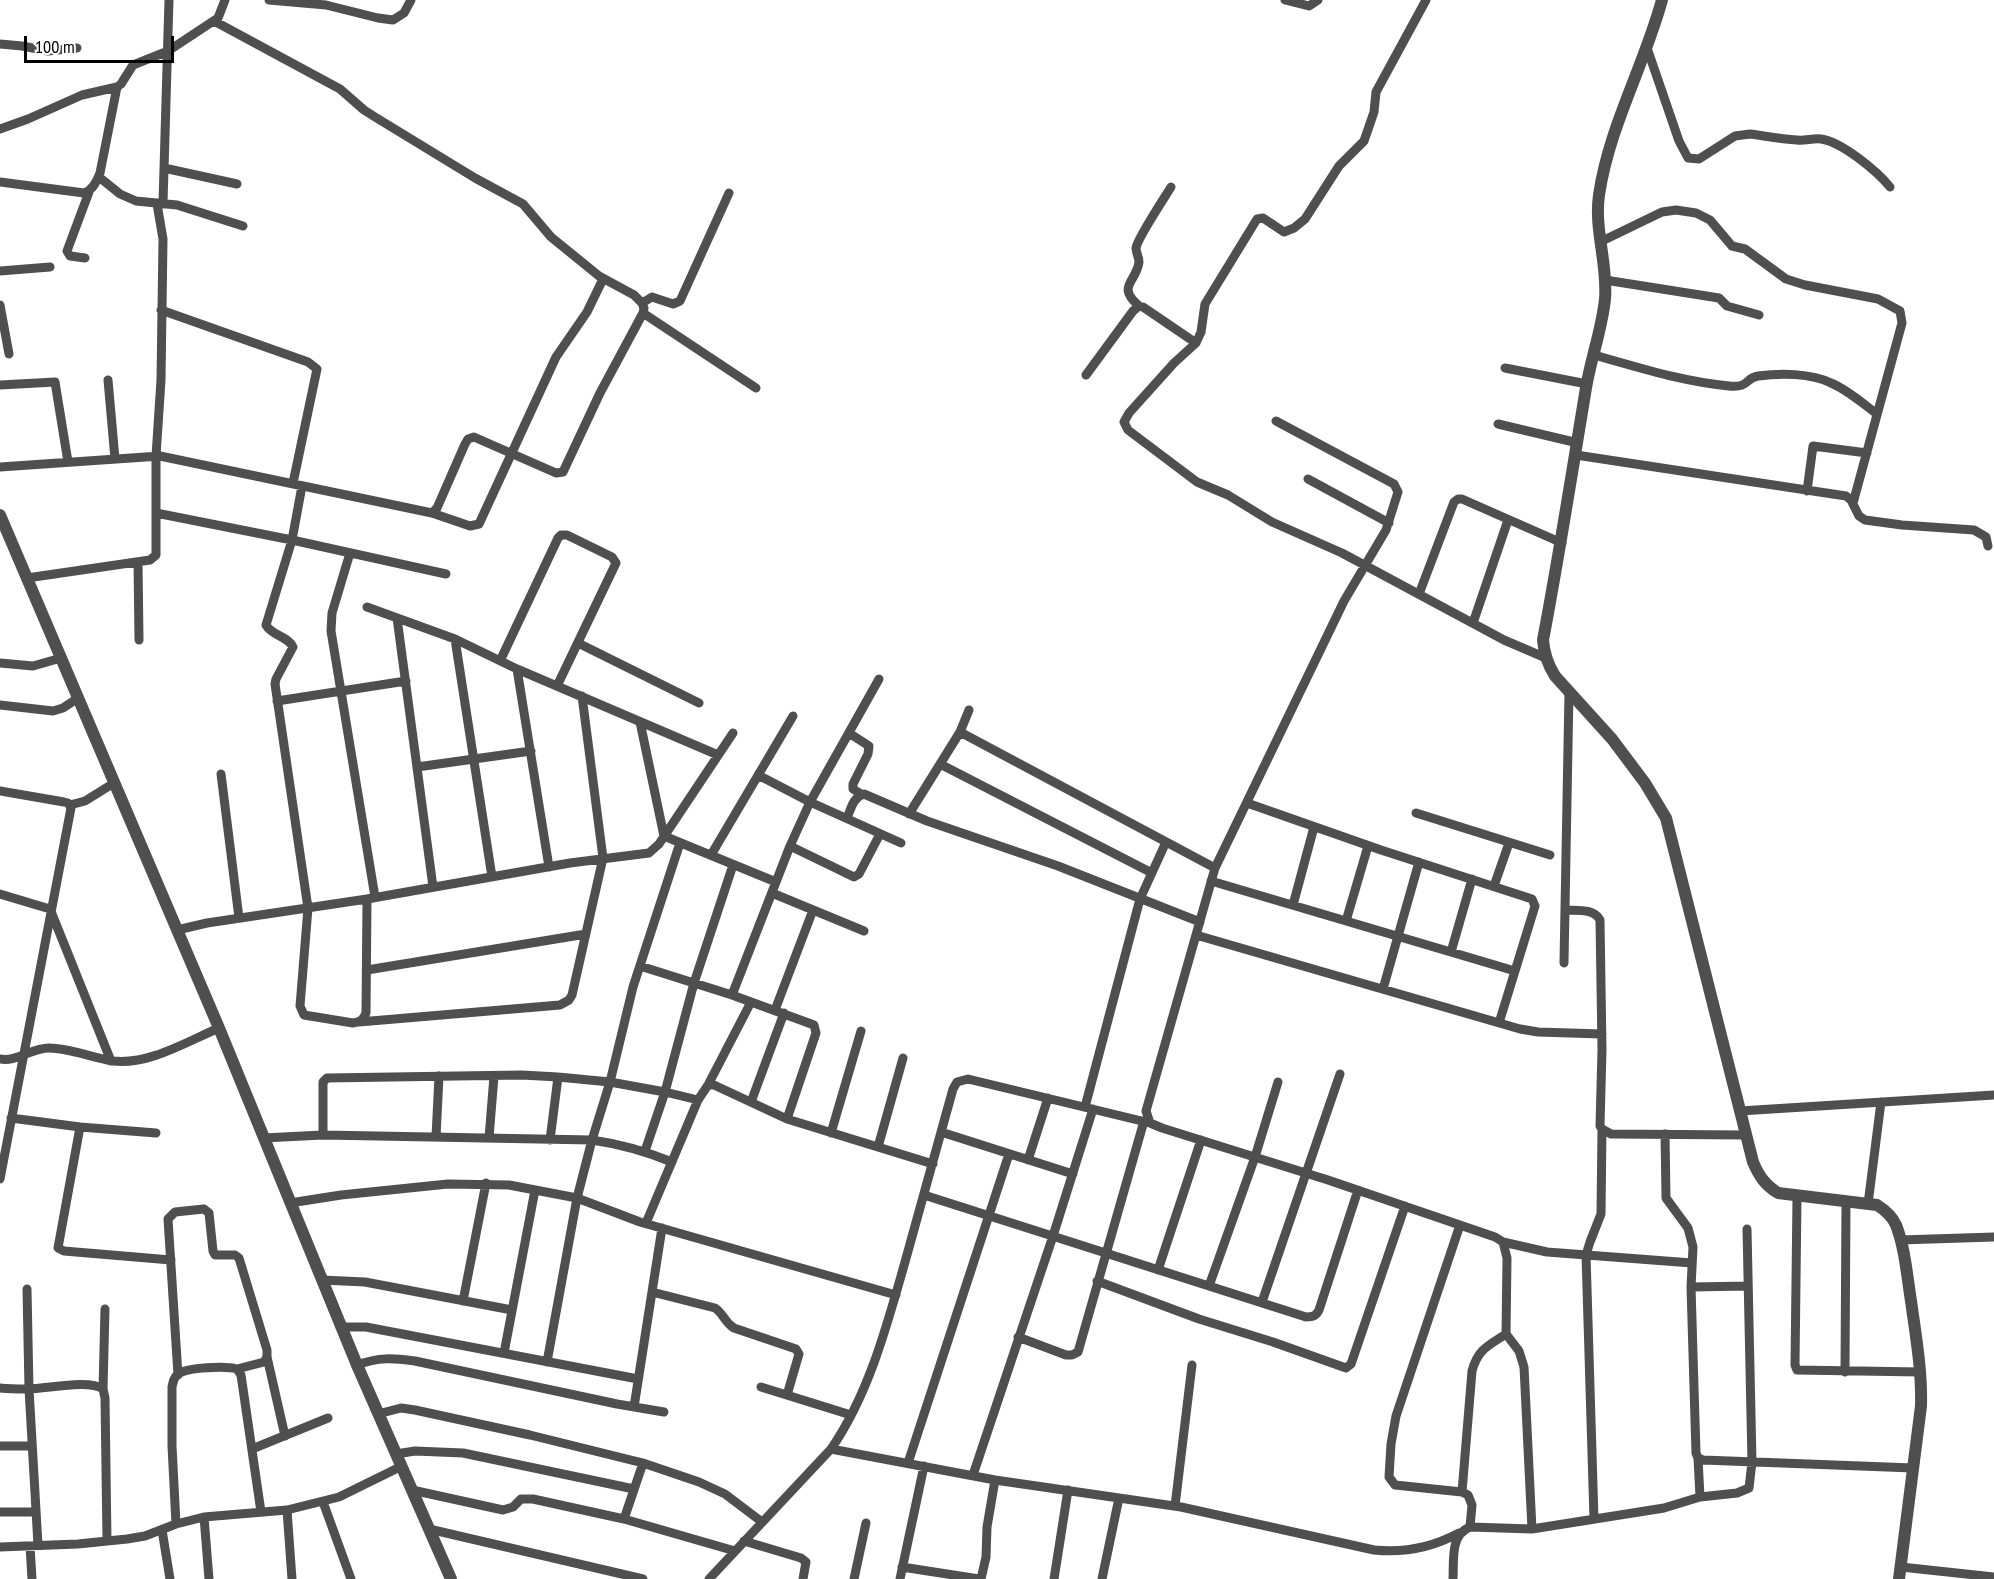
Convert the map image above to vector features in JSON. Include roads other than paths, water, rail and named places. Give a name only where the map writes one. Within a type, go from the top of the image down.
[{"type":"street","points":[[27,578],[150,560],[156,555],[156,456],[161,380],[163,230],[160,203],[164,168],[169,0]]},
{"type":"street","points":[[0,129],[82,95],[117,87],[133,65],[168,51],[214,21],[222,11],[225,0]]},
{"type":"street","points":[[269,0],[327,5],[393,21],[404,13],[411,0]]},
{"type":"street","points":[[1285,0],[1308,6],[1318,0]]},
{"type":"street","points":[[1426,0],[1376,92],[1374,112],[1364,141],[1343,160],[1309,214],[1294,228],[1284,232],[1263,218],[1257,219],[1205,304],[1201,332],[1196,343],[1174,363],[1129,413],[1125,422],[1128,430],[1197,482],[1222,492],[1272,522],[1365,565],[1504,640],[1546,658]]},
{"type":"street","points":[[1662,0],[1616,127],[1599,195],[1598,217],[1605,280],[1603,316],[1587,384],[1562,543],[1543,640],[1546,658],[1555,676],[1612,739],[1645,783],[1665,818],[1753,1162],[1759,1176],[1767,1186],[1778,1193],[1877,1205],[1886,1211],[1895,1222],[1900,1240],[1921,1372],[1921,1406],[1900,1573],[1994,1577]]},
{"type":"street","points":[[214,21],[340,88],[370,113],[475,178],[519,200],[546,232],[603,279],[634,295],[642,303],[643,313],[600,393],[563,472],[556,473],[474,437],[468,439],[437,508],[432,513]]},
{"type":"street","points":[[0,44],[48,51],[77,48]]},
{"type":"street","points":[[1646,45],[1679,141],[1688,158],[1699,159],[1735,136],[1744,134],[1794,140],[1820,139],[1830,142],[1865,163],[1876,171],[1890,188]]},
{"type":"street","points":[[85,258],[70,256],[67,251],[89,192],[99,177],[117,87]]},
{"type":"street","points":[[164,168],[237,184]]},
{"type":"street","points":[[99,177],[128,198],[145,203],[188,208],[243,226]]},
{"type":"street","points":[[0,182],[89,192]]},
{"type":"street","points":[[1171,187],[1136,247],[1138,264],[1127,292],[1139,306],[1196,343]]},
{"type":"street","points":[[642,303],[652,297],[673,304],[680,301],[729,193]]},
{"type":"street","points":[[1600,242],[1662,212],[1676,210],[1696,213],[1703,215],[1716,225],[1732,246],[1744,249],[1786,279],[1805,285],[1869,297],[1895,308],[1902,314],[1902,323],[1853,503]]},
{"type":"street","points":[[0,271],[50,267]]},
{"type":"street","points":[[0,467],[156,456],[432,513],[470,526],[479,524],[556,357],[587,312],[603,279]]},
{"type":"street","points":[[1605,280],[1719,298],[1727,306],[1759,315]]},
{"type":"street","points":[[0,305],[9,354]]},
{"type":"street","points":[[1086,375],[1132,311],[1139,306]]},
{"type":"street","points":[[161,310],[308,362],[317,369],[298,484],[292,540],[266,625],[271,632],[290,641],[293,647],[276,679],[275,689],[308,908],[300,1006],[304,1015],[359,1022],[565,1003],[572,995],[603,858],[582,696]]},
{"type":"street","points":[[643,313],[756,388]]},
{"type":"street","points":[[1594,355],[1711,384],[1741,386],[1757,376],[1813,377],[1839,387],[1877,414]]},
{"type":"street","points":[[1505,368],[1587,384]]},
{"type":"street","points":[[108,380],[115,459]]},
{"type":"street","points":[[0,385],[55,382],[68,462]]},
{"type":"street","points":[[1018,1337],[1066,1355],[1076,1354],[1080,1348],[1105,1253],[1147,1122],[1146,1111],[1215,868],[1344,601],[1381,540],[1389,523],[1398,492],[1394,484],[1276,421]]},
{"type":"street","points":[[1498,423],[1577,449],[1846,496],[1853,503],[1857,514],[1865,520],[1974,530],[1986,537],[1988,546]]},
{"type":"street","points":[[1807,491],[1813,446],[1867,453]]},
{"type":"street","points":[[1308,479],[1389,523]]},
{"type":"street","points":[[1419,594],[1455,500],[1462,500],[1562,543]]},
{"type":"street","points":[[156,513],[446,574]]},
{"type":"street","points":[[0,515],[219,1029],[357,1365],[451,1579]]},
{"type":"street","points":[[1473,623],[1509,520]]},
{"type":"street","points":[[500,661],[558,538],[564,534],[612,557],[616,563],[557,686]]},
{"type":"street","points":[[350,553],[330,622],[371,898],[366,1013],[359,1022]]},
{"type":"street","points":[[138,562],[139,640]]},
{"type":"street","points":[[367,607],[455,639],[518,669],[718,755]]},
{"type":"street","points":[[397,618],[433,887]]},
{"type":"street","points":[[455,639],[492,876]]},
{"type":"street","points":[[578,643],[699,703]]},
{"type":"street","points":[[0,663],[25,667],[61,658]]},
{"type":"street","points":[[518,669],[549,867]]},
{"type":"street","points":[[732,996],[790,846],[810,802],[879,679]]},
{"type":"street","points":[[278,701],[406,681]]},
{"type":"street","points":[[1564,963],[1569,692]]},
{"type":"street","points":[[0,705],[53,711],[78,698]]},
{"type":"street","points":[[909,814],[960,732],[969,710]]},
{"type":"street","points":[[711,855],[793,716]]},
{"type":"street","points":[[640,722],[664,836]]},
{"type":"street","points":[[960,732],[1215,868]]},
{"type":"street","points":[[177,930],[492,876],[649,853],[664,836],[733,733]]},
{"type":"street","points":[[849,733],[869,746],[868,754],[853,784],[853,789],[861,794],[927,821],[1058,866],[1200,922]]},
{"type":"street","points":[[417,767],[531,751]]},
{"type":"street","points":[[940,765],[1152,873]]},
{"type":"street","points":[[221,774],[239,918]]},
{"type":"street","points":[[758,775],[810,802],[901,843]]},
{"type":"street","points":[[0,791],[70,805],[85,801],[114,783]]},
{"type":"street","points":[[847,818],[855,799],[861,794]]},
{"type":"street","points":[[1247,803],[1368,846],[1530,897],[1535,904],[1499,1023]]},
{"type":"street","points":[[0,1179],[70,805]]},
{"type":"street","points":[[1416,813],[1550,855]]},
{"type":"street","points":[[1293,906],[1314,827]]},
{"type":"street","points":[[790,846],[854,877],[859,874],[880,834]]},
{"type":"street","points":[[664,836],[776,882]]},
{"type":"street","points":[[973,1475],[1072,1174],[1140,899],[1166,842]]},
{"type":"street","points":[[547,1362],[577,1198],[610,1082],[639,966],[680,843]]},
{"type":"street","points":[[1494,886],[1509,843]]},
{"type":"street","points":[[1346,921],[1368,846]]},
{"type":"street","points":[[1383,989],[1419,862]]},
{"type":"street","points":[[645,1151],[666,1092],[694,983],[733,865]]},
{"type":"street","points":[[1452,952],[1472,879]]},
{"type":"street","points":[[1211,881],[1515,971]]},
{"type":"street","points":[[772,893],[864,931]]},
{"type":"street","points":[[0,894],[50,909]]},
{"type":"street","points":[[50,909],[111,1061]]},
{"type":"street","points":[[750,1102],[813,910]]},
{"type":"street","points":[[1565,910],[1593,912],[1600,920],[1601,1214],[1586,1255],[1594,1519]]},
{"type":"street","points":[[367,970],[586,934]]},
{"type":"street","points":[[1196,935],[1499,1023],[1538,1032],[1602,1034]]},
{"type":"street","points":[[639,966],[811,1022],[816,1029],[787,1119]]},
{"type":"street","points":[[646,1223],[698,1100],[708,1085],[750,1002]]},
{"type":"street","points":[[0,1059],[15,1059],[23,1054],[50,1048],[111,1061],[131,1061],[152,1057],[219,1029]]},
{"type":"street","points":[[831,1133],[861,1031]]},
{"type":"street","points":[[878,1147],[903,1058]]},
{"type":"street","points":[[1262,1302],[1340,1074]]},
{"type":"street","points":[[436,1137],[440,1076]]},
{"type":"street","points":[[489,1138],[494,1076]]},
{"type":"street","points":[[550,1140],[558,1077]]},
{"type":"street","points":[[323,1135],[323,1082],[327,1078],[558,1077],[610,1082],[698,1100]]},
{"type":"street","points":[[709,1579],[831,1449],[844,1430],[875,1357],[896,1295],[953,1089],[962,1079],[1147,1122],[1305,1172],[1495,1237],[1503,1242],[1547,1252],[1692,1263]]},
{"type":"street","points":[[1209,1286],[1255,1156],[1278,1082]]},
{"type":"street","points":[[708,1085],[714,1085],[787,1119],[933,1164]]},
{"type":"street","points":[[1740,1111],[1994,1095]]},
{"type":"street","points":[[1028,1160],[1048,1098]]},
{"type":"street","points":[[1868,1204],[1881,1102]]},
{"type":"street","points":[[11,1118],[80,1127],[156,1133]]},
{"type":"street","points":[[80,1127],[58,1248],[64,1251],[171,1260]]},
{"type":"street","points":[[1602,1130],[1611,1134],[1746,1135]]},
{"type":"street","points":[[941,1132],[1072,1174]]},
{"type":"street","points":[[1665,1134],[1664,1191],[1669,1203],[1688,1228],[1693,1247],[1691,1287],[1696,1454],[1700,1497]]},
{"type":"street","points":[[263,1138],[323,1135],[592,1140],[622,1144],[672,1162]]},
{"type":"street","points":[[1158,1270],[1201,1140]]},
{"type":"street","points":[[908,1463],[1009,1154]]},
{"type":"street","points":[[290,1203],[387,1189],[448,1184],[486,1183],[535,1190],[577,1198],[620,1216],[896,1295]]},
{"type":"street","points":[[463,1301],[486,1183]]},
{"type":"street","points":[[504,1353],[535,1190]]},
{"type":"street","points":[[924,1195],[1306,1317],[1313,1317],[1317,1314],[1358,1190]]},
{"type":"street","points":[[1797,1197],[1795,1365],[1797,1370],[1802,1372],[1921,1372]]},
{"type":"street","points":[[1845,1372],[1846,1200]]},
{"type":"street","points":[[1097,1281],[1199,1319],[1346,1368],[1351,1364],[1405,1206]]},
{"type":"street","points":[[178,1375],[168,1219],[175,1212],[204,1209],[209,1214],[215,1255],[235,1255],[241,1264],[267,1350],[285,1436]]},
{"type":"street","points":[[1460,1225],[1396,1416],[1391,1444],[1389,1478],[1395,1485],[1462,1492],[1468,1495],[1471,1500],[1470,1527]]},
{"type":"street","points":[[634,1407],[662,1228]]},
{"type":"street","points":[[831,1449],[995,1480],[1175,1506],[1374,1550],[1389,1551],[1443,1542],[1470,1527],[1532,1529],[1664,1508],[1700,1497],[1744,1491],[1749,1488],[1752,1462],[1747,1229]]},
{"type":"street","points":[[1900,1240],[1994,1237]]},
{"type":"street","points":[[1503,1242],[1507,1258],[1506,1334],[1519,1351],[1524,1367],[1532,1529]]},
{"type":"street","points":[[322,1280],[365,1282],[512,1310]]},
{"type":"street","points":[[1691,1287],[1748,1286]]},
{"type":"street","points":[[27,1289],[29,1389],[36,1512],[32,1579]]},
{"type":"street","points":[[652,1292],[715,1308],[734,1328],[796,1349],[800,1354],[787,1395]]},
{"type":"street","points":[[105,1309],[103,1389],[107,1541]]},
{"type":"street","points":[[341,1327],[366,1327],[638,1379]]},
{"type":"street","points":[[1462,1492],[1472,1371],[1481,1351],[1506,1334]]},
{"type":"street","points":[[176,1524],[172,1457],[173,1380],[186,1371],[229,1367],[237,1369],[258,1365],[267,1357]]},
{"type":"street","points":[[357,1365],[379,1358],[415,1361],[664,1412]]},
{"type":"street","points":[[1175,1506],[1191,1365]]},
{"type":"street","points":[[237,1369],[241,1375],[261,1512]]},
{"type":"street","points":[[0,1388],[29,1389],[98,1385],[103,1389]]},
{"type":"street","points":[[761,1387],[851,1415]]},
{"type":"street","points":[[378,1414],[401,1408],[415,1410],[643,1463],[699,1482],[725,1494],[762,1522]]},
{"type":"street","points":[[252,1449],[328,1418]]},
{"type":"street","points":[[0,1446],[32,1446]]},
{"type":"street","points":[[396,1454],[415,1451],[463,1454],[634,1489]]},
{"type":"street","points":[[1698,1458],[1913,1468]]},
{"type":"street","points":[[624,1520],[643,1463]]},
{"type":"street","points":[[0,1546],[107,1541],[145,1536],[176,1524],[204,1517],[287,1510],[323,1502],[357,1489],[402,1466]]},
{"type":"street","points":[[900,1579],[924,1466]]},
{"type":"street","points":[[902,1568],[980,1579],[986,1557],[987,1527],[995,1480]]},
{"type":"street","points":[[412,1490],[503,1510],[513,1508],[521,1499],[533,1499],[624,1520],[735,1551]]},
{"type":"street","points":[[1054,1579],[1068,1490]]},
{"type":"street","points":[[1102,1579],[1119,1498]]},
{"type":"street","points":[[323,1502],[351,1579]]},
{"type":"street","points":[[287,1510],[292,1579]]},
{"type":"street","points":[[0,1512],[36,1512]]},
{"type":"street","points":[[204,1517],[209,1579]]},
{"type":"street","points":[[854,1579],[866,1523]]},
{"type":"street","points":[[429,1529],[643,1579]]},
{"type":"street","points":[[162,1530],[170,1579]]},
{"type":"street","points":[[1453,1579],[1455,1546],[1459,1533]]},
{"type":"street","points":[[744,1541],[801,1558],[806,1562],[803,1579]]}]
